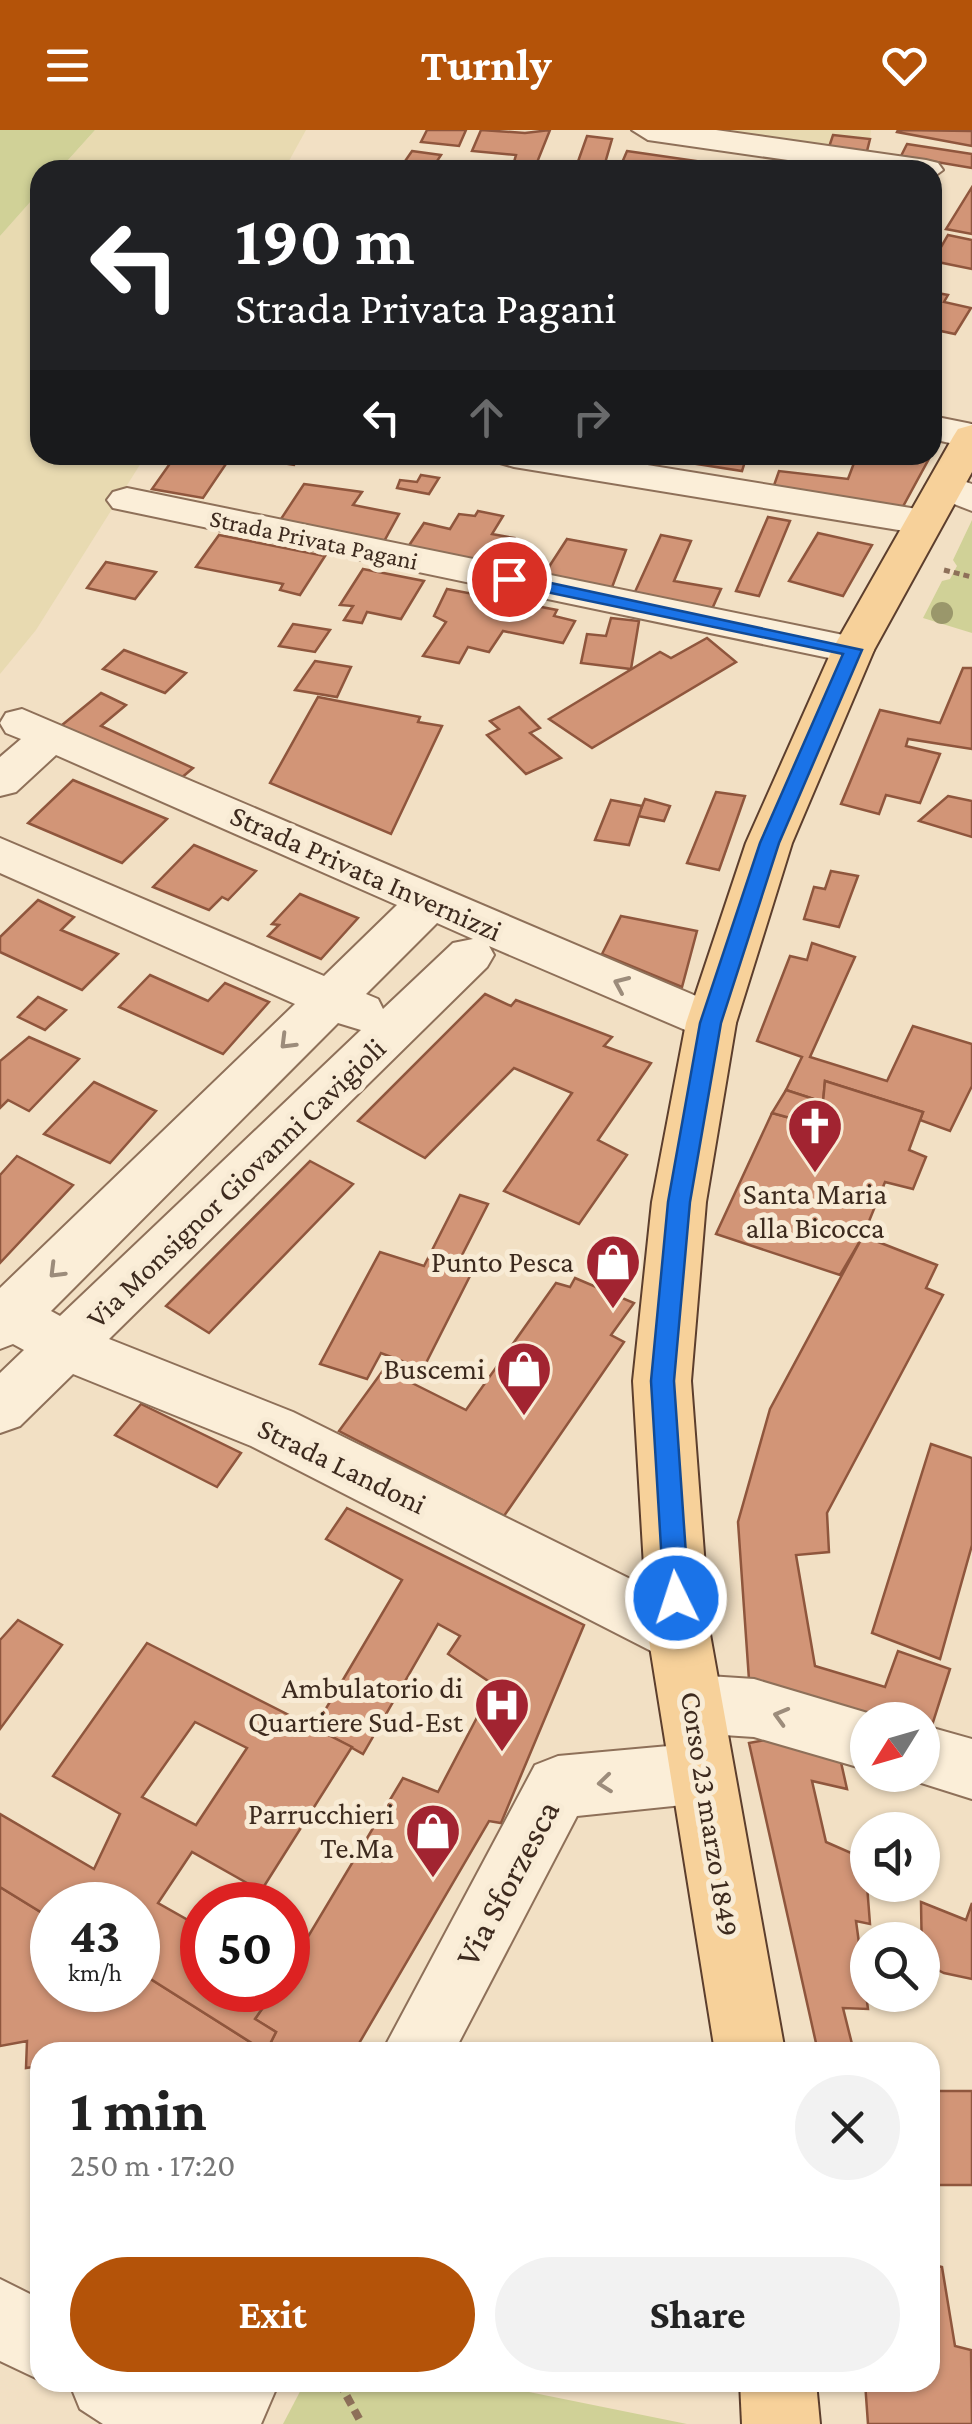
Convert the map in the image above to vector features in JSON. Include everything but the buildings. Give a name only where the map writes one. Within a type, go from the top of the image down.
[{"type":"main road","name":"Corso 23 marzo 1849","points":[[748,2042],[679,1634],[662,1381],[679,1202],[711,1023],[770,843],[854,650],[947,503],[972,436]]},
{"type":"main road","points":[[779,2392],[781,2424]]},
{"type":"street","points":[[648,130],[885,146],[914,160]]},
{"type":"street","points":[[942,428],[972,436]]},
{"type":"street","points":[[604,465],[947,503]]},
{"type":"street","name":"Strada Privata Pagani","points":[[127,500],[854,650]]},
{"type":"street","name":"Strada Privata Invernizzi","points":[[0,782],[29,736],[431,900],[711,1023]]},
{"type":"street","points":[[0,854],[395,1028]]},
{"type":"street","name":"Via Monsignor Giovanni Cavigioli","points":[[4,1317],[431,900]]},
{"type":"street","name":"Via Monsignor Giovanni Cavigioli","points":[[0,1409],[470,955]]},
{"type":"street","name":"Strada Landoni","points":[[4,1317],[67,1347],[272,1429],[679,1634]]},
{"type":"street","points":[[693,1704],[754,1708],[850,1735]]},
{"type":"street","points":[[940,1760],[972,1769]]},
{"type":"street","name":"Via Sforzesca","points":[[422,2042],[558,1787],[702,1773]]},
{"type":"street","points":[[0,2317],[30,2336]]},
{"type":"street","points":[[123,2392],[174,2424]]},
{"type":"street","points":[[220,2424],[237,2392]]},
{"type":"path","points":[[344,2392],[362,2424]]},
{"type":"shaded area","points":[[95,130],[306,130],[290,160],[68,160]]},
{"type":"shaded area","points":[[668,130],[871,130],[870,139],[833,135],[828,150]]},
{"type":"shaded area","points":[[30,202],[30,465],[140,465],[36,630],[0,674],[0,236]]},
{"type":"green space","points":[[0,130],[95,130],[68,160],[30,160],[30,202],[0,236]]},
{"type":"green space","points":[[972,520],[972,633],[923,618],[942,581],[950,579],[957,566],[953,560]]},
{"type":"green space","points":[[300,2392],[529,2392],[687,2424],[283,2424]]},
{"type":"place","name":"Santa Maria alla Bicocca","points":[[815,1175]]},
{"type":"place","name":"Punto Pesca","points":[[613,1311]]},
{"type":"place","name":"Buscemi","points":[[524,1418]]},
{"type":"place","name":"Ambulatorio di Quartiere Sud-Est","points":[[502,1754]]},
{"type":"place","name":"Parrucchieri Te.Ma","points":[[433,1880]]},
{"type":"route","points":[[509,579],[854,650],[770,843],[711,1023],[679,1202],[662,1381],[676,1598]]}]
